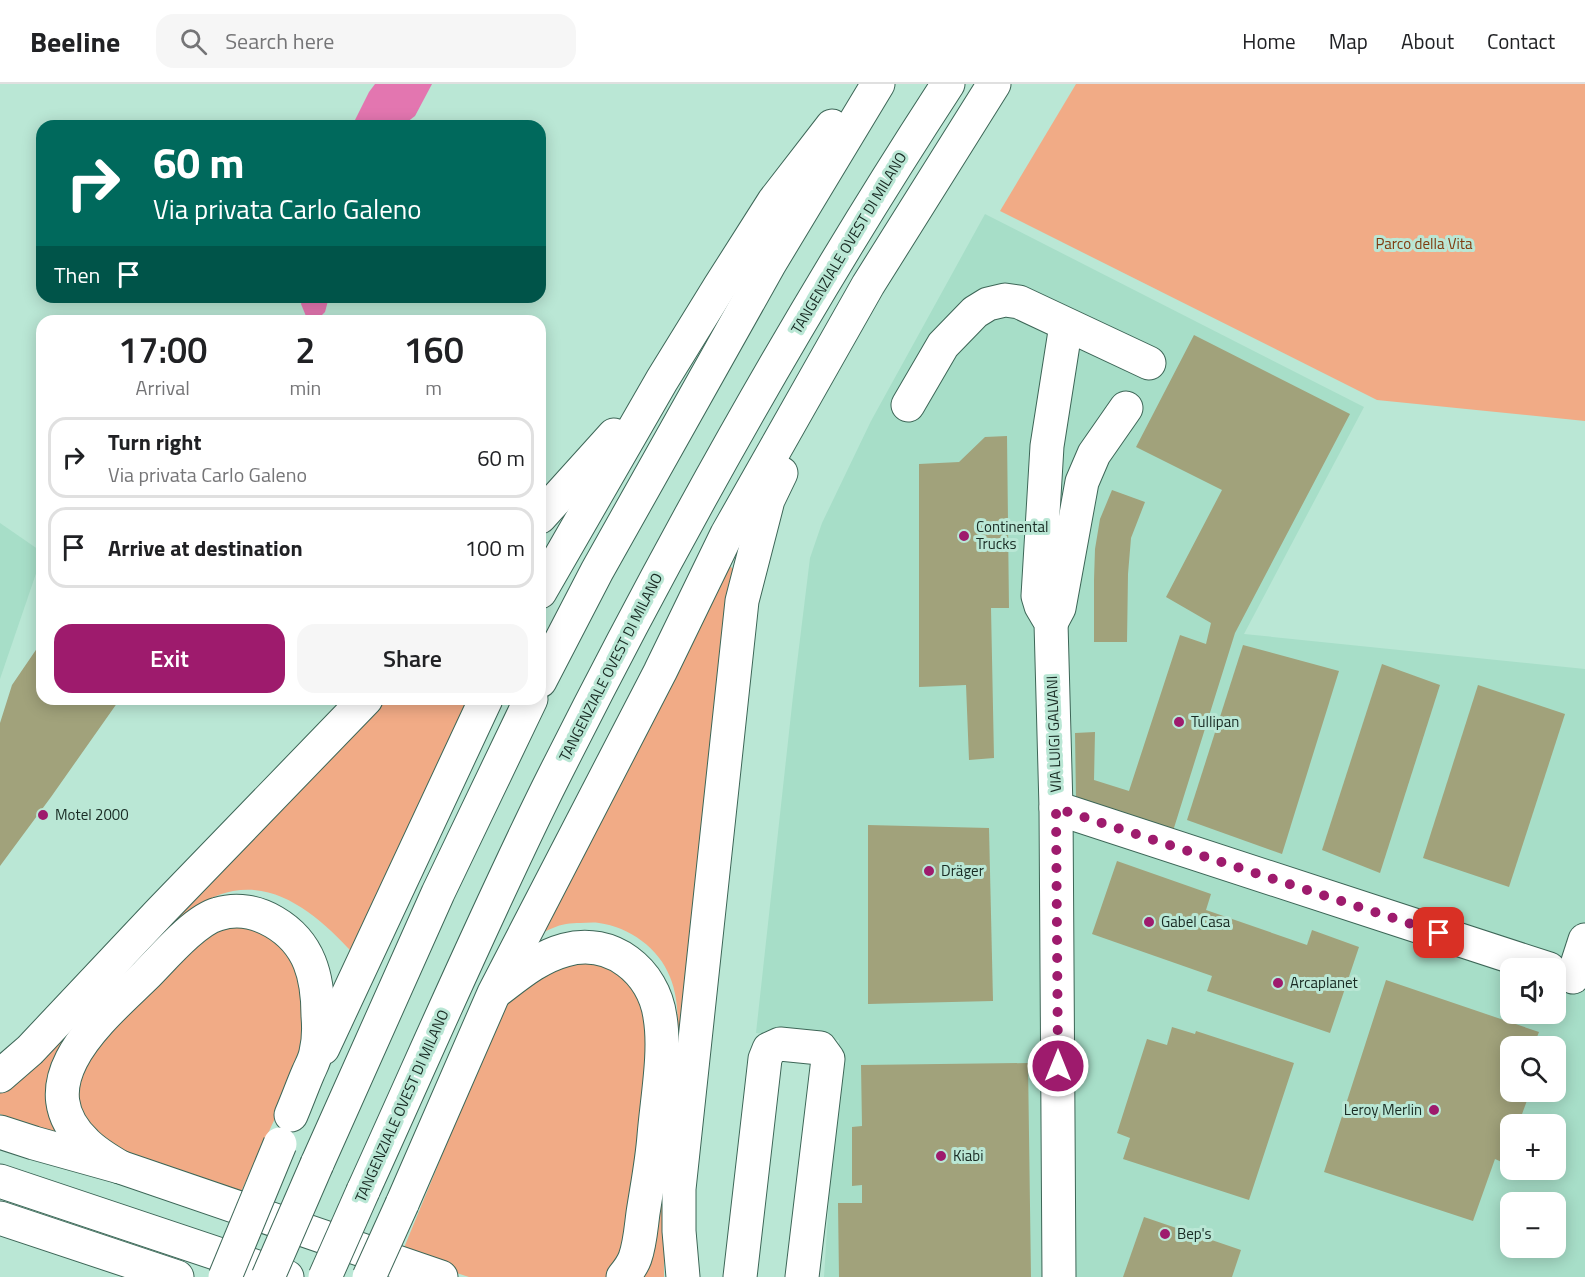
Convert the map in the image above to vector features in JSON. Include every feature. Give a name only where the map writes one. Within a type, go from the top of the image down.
[{"type":"main road","points":[[546,582],[662,380],[774,201],[834,124],[873,84]]},
{"type":"main road","points":[[546,669],[597,571],[764,273],[878,84]]},
{"type":"main road","name":"TANGENZIALE OVEST DI MILANO","points":[[325,1277],[537,813],[639,611],[730,444],[821,287],[948,84]]},
{"type":"main road","points":[[369,1277],[494,993],[660,672],[727,534],[868,285],[994,84]]},
{"type":"main road","points":[[683,1277],[679,1231],[679,1189],[742,601],[768,500],[868,285]]},
{"type":"main road","points":[[908,405],[943,345],[975,312],[988,304],[1005,300],[1019,302],[1149,363]]},
{"type":"main road","points":[[1051,623],[1038,596],[1047,446],[1066,325]]},
{"type":"main road","points":[[546,510],[662,380]]},
{"type":"main road","points":[[1051,623],[1059,608],[1082,482],[1094,454],[1126,408]]},
{"type":"main road","name":"VIA LUIGI GALVANI","points":[[1051,623],[1056,808],[1059,1277]]},
{"type":"main road","points":[[0,1076],[30,1050],[360,705]]},
{"type":"main road","points":[[285,1130],[483,705]]},
{"type":"main road","points":[[268,1277],[438,893],[528,705]]},
{"type":"main road","points":[[1056,808],[1517,958]]},
{"type":"main road","points":[[120,1167],[85,1142],[72,1125],[64,1107],[64,1087],[68,1066],[83,1039],[191,930],[209,917],[237,911],[249,912],[280,926],[294,939],[309,959],[312,969],[318,992],[319,1029],[316,1053],[225,1277]]},
{"type":"main road","points":[[1566,974],[1585,940]]},
{"type":"main road","points":[[494,993],[525,969],[551,955],[565,950],[590,947],[615,954],[632,964],[645,978],[654,995],[660,1013],[663,1036],[652,1155],[638,1250],[629,1270],[623,1277]]},
{"type":"main road","points":[[740,1277],[765,1059],[769,1049],[780,1044],[820,1048],[828,1059],[802,1277]]},
{"type":"main road","points":[[0,1132],[120,1167],[441,1277]]},
{"type":"main road","points":[[0,1181],[287,1277]]},
{"type":"main road","points":[[0,1218],[177,1277]]},
{"type":"shaded area","points":[[375,84],[432,84],[415,116],[410,120],[355,120]]},
{"type":"shaded area","points":[[985,214],[1364,407],[1244,634],[1585,669],[1585,1277],[824,1277],[839,1040],[756,1033],[810,558],[822,523],[871,421]]},
{"type":"shaded area","points":[[327,303],[322,315],[306,315],[301,304]]},
{"type":"shaded area","points":[[0,523],[36,548],[36,574],[0,679]]},
{"type":"green space","name":"Parco della Vita","points":[[1076,84],[1585,84],[1585,421],[1377,400],[1000,211]]},
{"type":"green space","points":[[730,566],[735,576],[664,1251],[664,1277],[643,1277],[677,1045],[677,1011],[673,985],[665,967],[651,948],[632,934],[610,925],[573,923],[556,927],[536,936],[726,567]]},
{"type":"green space","points":[[374,705],[474,705],[352,952],[314,916],[284,898],[268,892],[251,890],[227,892],[188,912],[73,1032],[60,1137],[0,1114],[0,1091]]},
{"type":"green space","points":[[225,925],[265,927],[304,973],[308,1047],[240,1194],[110,1151],[78,1108],[81,1065],[176,962]]},
{"type":"green space","points":[[613,962],[653,1010],[631,1238],[612,1277],[469,1277],[401,1255],[505,1007],[517,991],[545,965]]},
{"type":"building","points":[[1194,335],[1350,414],[1235,633],[1173,831],[1076,799],[1075,733],[1095,732],[1094,780],[1129,791],[1180,635],[1206,644],[1211,623],[1166,597],[1222,490],[1136,447]]},
{"type":"building","name":"Continental Trucks","points":[[1007,436],[1009,608],[991,608],[994,758],[969,760],[966,685],[919,687],[919,464],[959,462],[985,437]]},
{"type":"building","points":[[1112,490],[1145,502],[1131,538],[1127,642],[1094,642],[1095,549],[1100,519]]},
{"type":"building","points":[[1243,645],[1339,671],[1282,854],[1187,820]]},
{"type":"building","points":[[36,650],[36,705],[116,705],[0,866],[0,723],[12,685]]},
{"type":"building","points":[[1382,664],[1440,685],[1380,873],[1322,850]]},
{"type":"building","points":[[1478,685],[1565,714],[1509,887],[1423,858]]},
{"type":"building","name":"Dräger","points":[[868,825],[989,828],[993,1001],[868,1004]]},
{"type":"building","points":[[1117,861],[1211,894],[1206,910],[1307,945],[1312,930],[1359,947],[1330,1033],[1207,991],[1212,976],[1092,934]]},
{"type":"building","name":"Leroy Merlin","points":[[1386,980],[1500,1019],[1500,1024],[1515,1024],[1539,1032],[1537,1036],[1500,1036],[1500,1102],[1526,1102],[1522,1114],[1500,1114],[1500,1161],[1495,1159],[1473,1221],[1324,1172]]},
{"type":"building","points":[[1172,1027],[1195,1034],[1196,1031],[1294,1063],[1249,1200],[1123,1159],[1130,1138],[1117,1133],[1147,1039],[1167,1045]]},
{"type":"building","name":"Kiabi","points":[[1028,1063],[1031,1277],[839,1277],[838,1203],[862,1203],[862,1185],[852,1186],[852,1127],[862,1126],[861,1065]]},
{"type":"building","name":"Bep's","points":[[1144,1217],[1241,1250],[1232,1277],[1123,1277]]},
{"type":"place","name":"Continental Trucks","points":[[964,536]]},
{"type":"place","name":"Tullipan","points":[[1179,722]]},
{"type":"place","name":"Motel 2000","points":[[43,815]]},
{"type":"place","name":"Dräger","points":[[929,871]]},
{"type":"place","name":"Gabel Casa","points":[[1149,922]]},
{"type":"place","name":"Arcaplanet","points":[[1278,983]]},
{"type":"place","name":"Leroy Merlin","points":[[1434,1110]]},
{"type":"place","name":"Kiabi","points":[[941,1156]]},
{"type":"place","name":"Bep's","points":[[1165,1234]]},
{"type":"route","points":[[1058,1066],[1056,808],[1439,933]]}]
